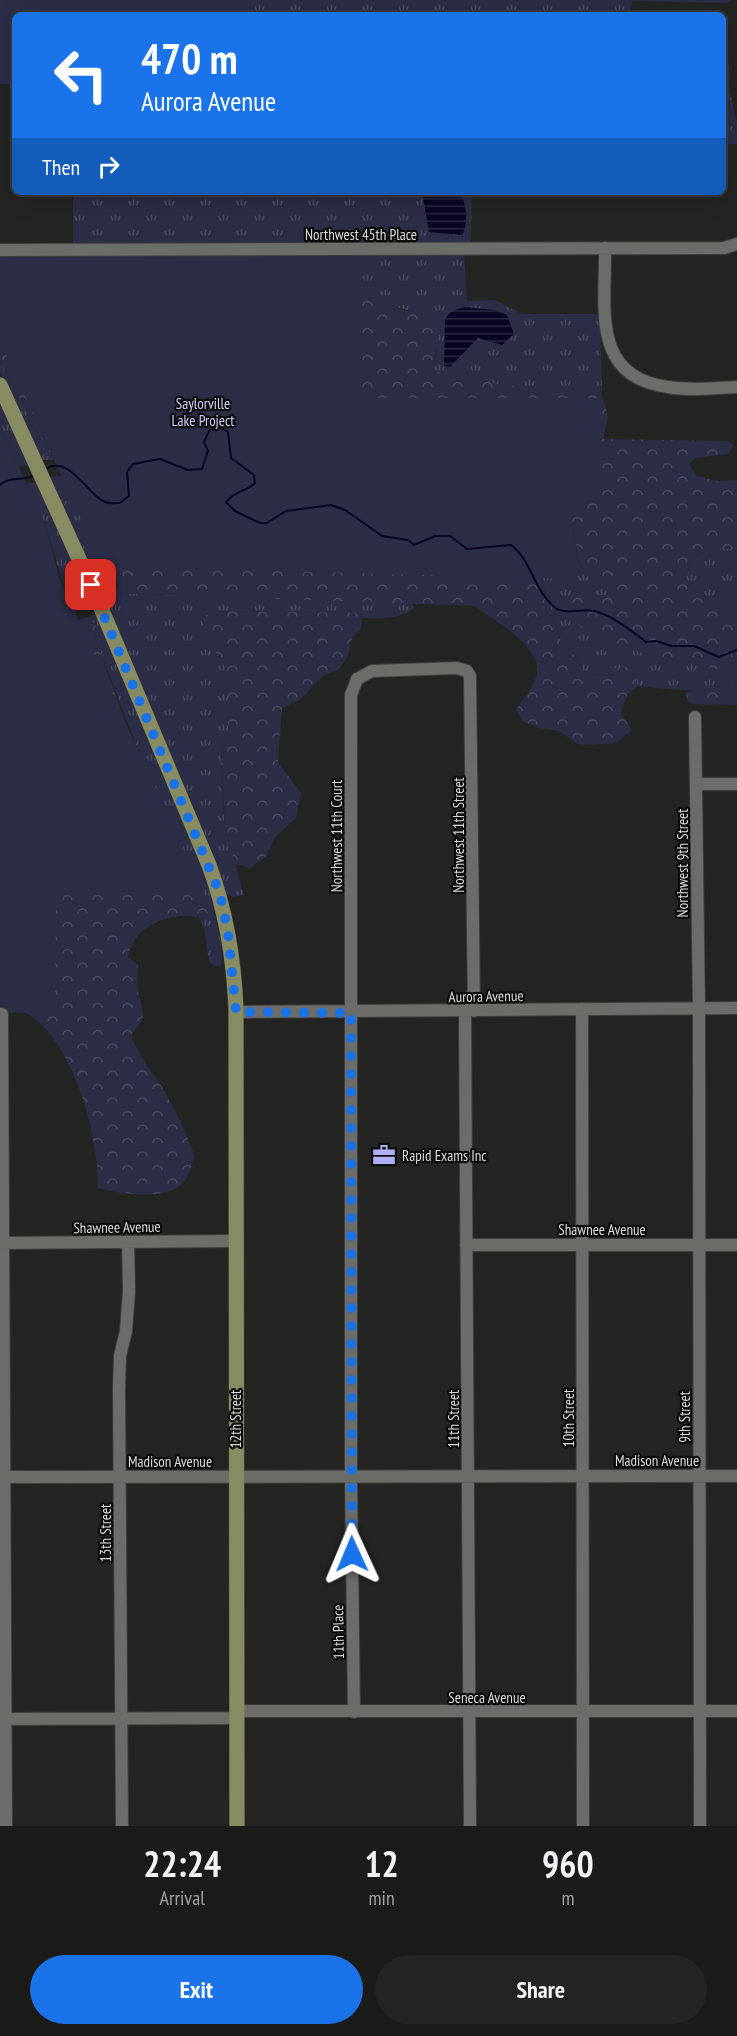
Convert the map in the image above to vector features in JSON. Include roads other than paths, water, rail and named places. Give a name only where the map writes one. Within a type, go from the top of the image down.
[{"type":"main road","name":"12th Street","points":[[0,385],[100,606],[218,889],[228,933],[236,1012],[237,1826]]},
{"type":"street","name":"Northwest 45th Place","points":[[0,250],[722,248],[737,244]]},
{"type":"street","points":[[605,248],[608,343],[618,363],[626,371],[652,384],[670,388],[737,387]]},
{"type":"street","name":"Northwest 11th Street","points":[[372,671],[457,668],[467,671],[472,681],[469,1011]]},
{"type":"street","name":"Northwest 11th Court","points":[[351,1013],[351,695],[357,679],[372,671]]},
{"type":"street","name":"Northwest 9th Street","points":[[695,717],[699,1008]]},
{"type":"street","points":[[697,784],[737,784]]},
{"type":"street","name":"9th Street","points":[[699,1008],[700,1826]]},
{"type":"street","name":"Aurora Avenue","points":[[236,1012],[351,1013],[737,1008]]},
{"type":"street","name":"10th Street","points":[[582,1009],[583,1826]]},
{"type":"street","name":"11th Street","points":[[469,1011],[466,1245],[470,1826]]},
{"type":"street","name":"11th Place","points":[[351,1013],[351,1476],[354,1712]]},
{"type":"street","points":[[2,1014],[3,1719],[6,1826]]},
{"type":"street","name":"Shawnee Avenue","points":[[2,1243],[235,1240]]},
{"type":"street","name":"13th Street","points":[[122,1826],[120,1356],[126,1331],[128,1242]]},
{"type":"street","name":"Shawnee Avenue","points":[[466,1245],[737,1245]]},
{"type":"street","name":"Madison Avenue","points":[[2,1477],[737,1476]]},
{"type":"street","name":"Seneca Avenue","points":[[3,1719],[354,1712],[737,1711]]},
{"type":"waterway","points":[[45,469],[54,466],[62,467],[78,477],[98,498],[107,503],[120,503],[129,496],[127,472],[133,464],[160,459],[188,470],[202,469],[208,451],[204,442],[209,431],[220,427],[228,432],[231,458],[254,475],[255,483],[226,502],[235,511],[260,523],[267,523],[286,511],[331,505],[345,510],[382,536],[408,540],[414,545],[435,536],[450,536],[467,549],[511,545],[524,559],[546,599],[557,609],[562,611],[589,610],[601,613],[622,624],[646,642],[656,641],[672,646],[694,646],[719,657],[737,650]]},
{"type":"waterway","points":[[0,485],[9,480],[35,475]]},
{"type":"place","name":"Rapid Exams Inc","points":[[384,1155]]},
{"type":"park label","name":"Saylorville Lake Project","points":[[203,412]]}]
